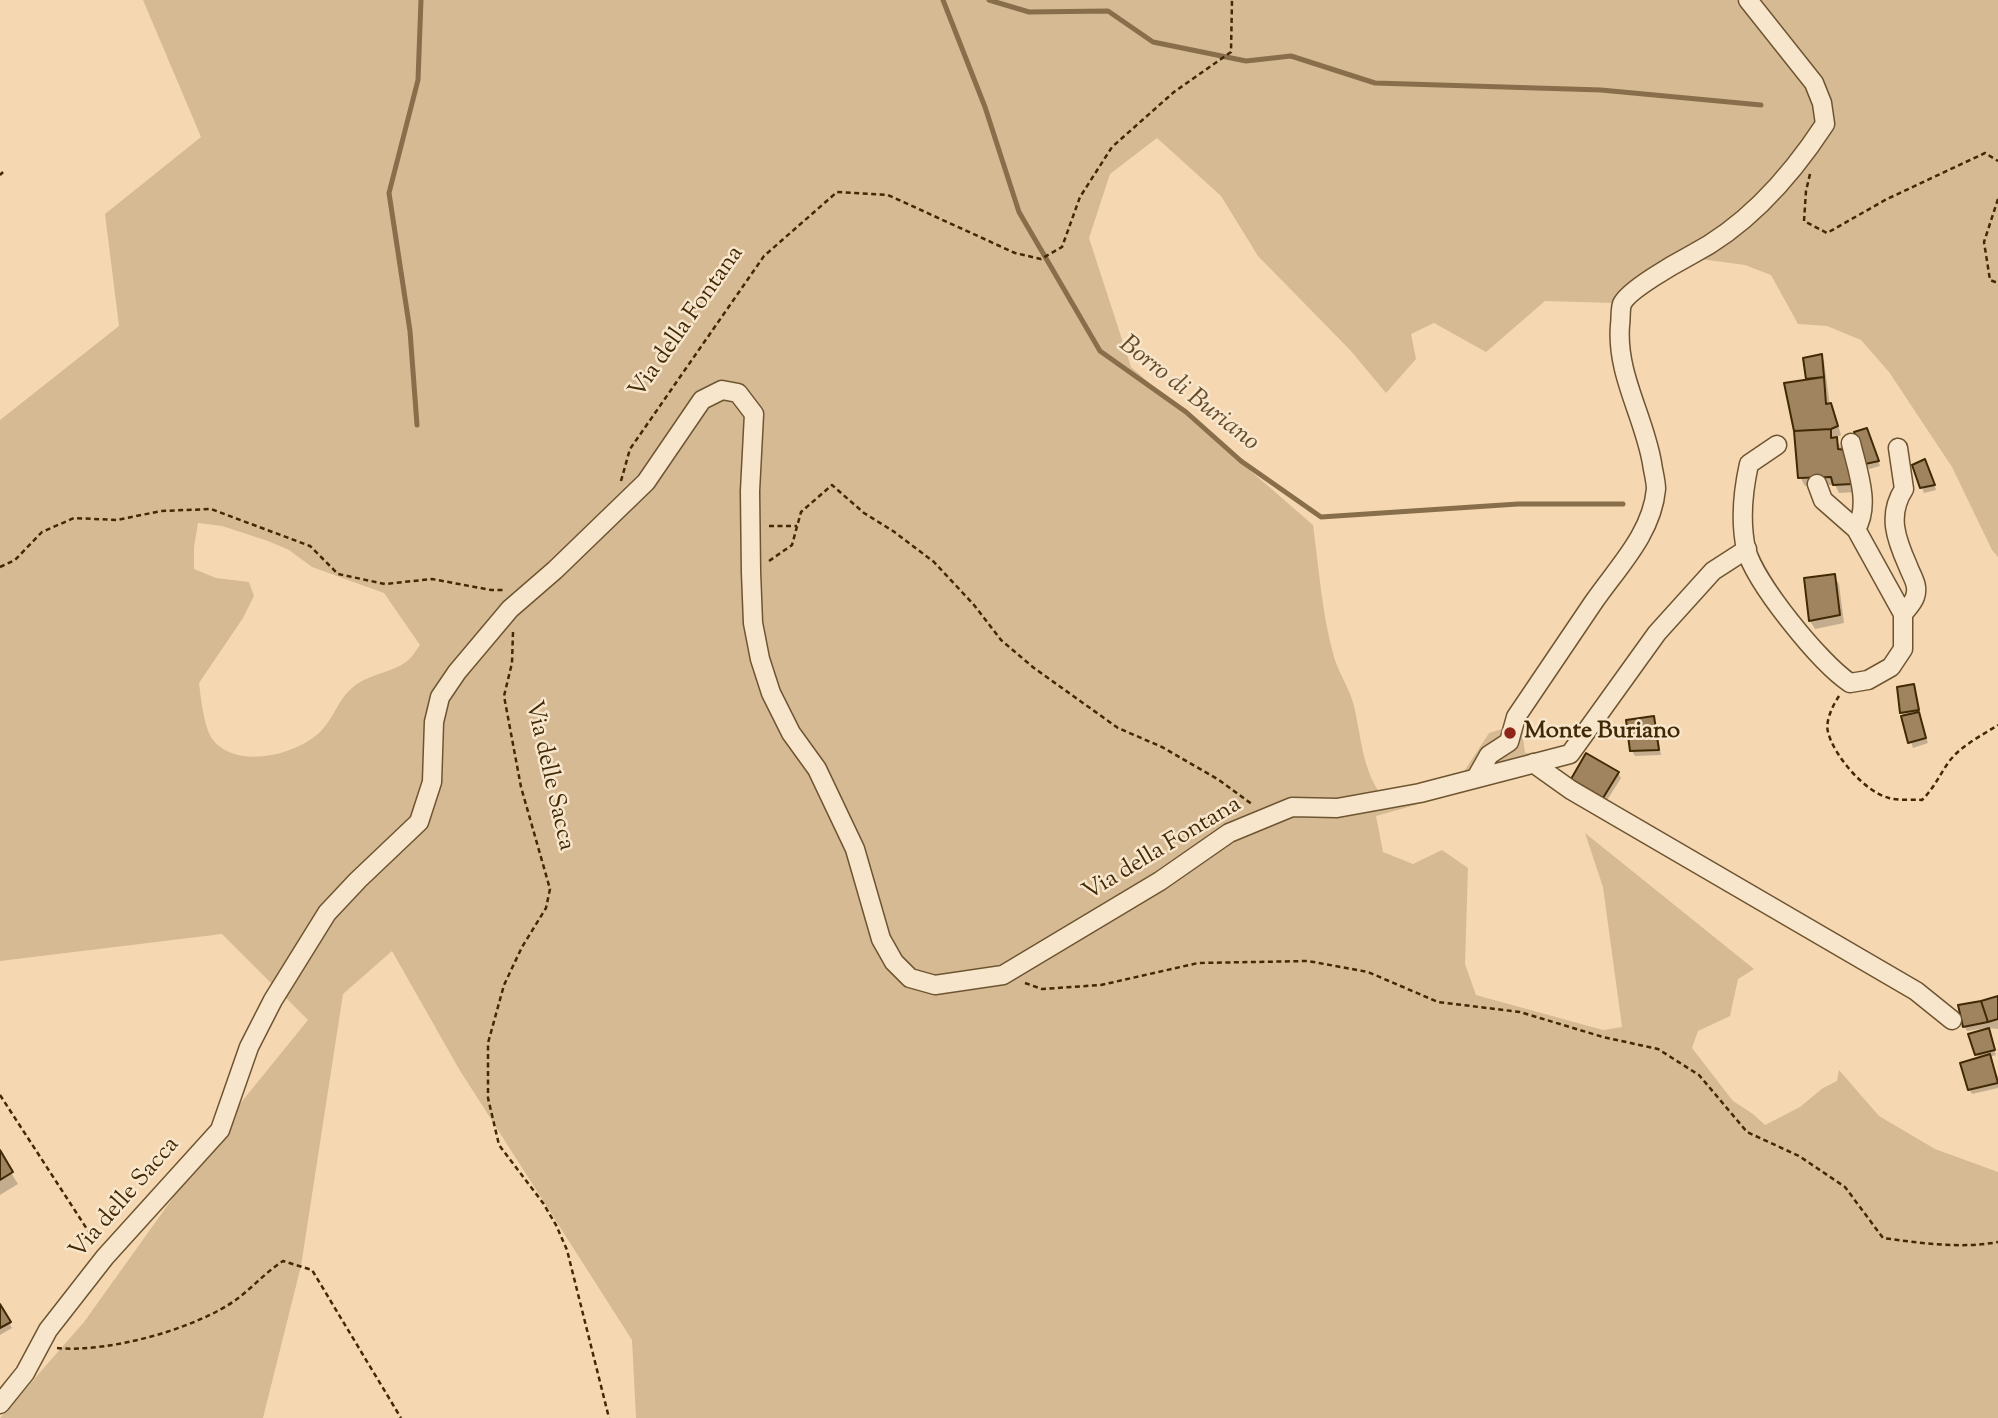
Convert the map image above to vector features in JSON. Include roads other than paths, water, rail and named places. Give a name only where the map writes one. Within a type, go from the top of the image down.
[{"type":"street","points":[[1476,778],[1489,755],[1509,742],[1516,718],[1632,550],[1649,520],[1656,488],[1650,454],[1623,372],[1619,342],[1622,303],[1662,272],[1709,246],[1743,220],[1779,186],[1804,156],[1825,124],[1822,103],[1814,83],[1748,0]]},
{"type":"street","name":"Via della Fontana","points":[[510,609],[555,570],[646,482],[702,400],[722,390],[738,393],[754,414],[750,526],[753,623],[760,659],[771,693],[791,733],[817,769],[855,849],[881,939],[894,962],[910,978],[935,985],[1003,975],[1160,881],[1229,833],[1267,816],[1292,807],[1337,808],[1420,793],[1570,754],[1657,633],[1713,571],[1746,550]]},
{"type":"street","points":[[1851,443],[1863,503],[1863,517],[1856,529]]},
{"type":"street","points":[[1777,445],[1749,464],[1743,490],[1746,550],[1758,575],[1784,612],[1837,674],[1850,683],[1868,680],[1891,667],[1903,649],[1903,614],[1856,529],[1823,500],[1817,484]]},
{"type":"street","points":[[1898,448],[1904,489],[1897,500],[1893,516],[1903,553],[1916,585],[1915,599],[1903,614]]},
{"type":"street","name":"Via delle Sacca","points":[[0,1404],[25,1373],[48,1330],[105,1257],[220,1130],[249,1047],[273,1000],[327,913],[419,822],[432,782],[434,722],[440,696],[457,671],[510,609]]},
{"type":"street","points":[[1509,742],[1524,765],[1916,991],[1952,1020]]},
{"type":"waterway","points":[[417,425],[410,331],[389,193],[418,80],[421,0]]},
{"type":"waterway","name":"Borro di Buriano","points":[[943,0],[985,107],[1019,212],[1100,351],[1186,412],[1241,461],[1321,517],[1518,504],[1623,504]]},
{"type":"waterway","points":[[989,0],[1029,12],[1108,11],[1153,42],[1246,61],[1291,56],[1375,83],[1601,90],[1761,105]]},
{"type":"place","name":"Monte Buriano","points":[[1510,733]]}]
